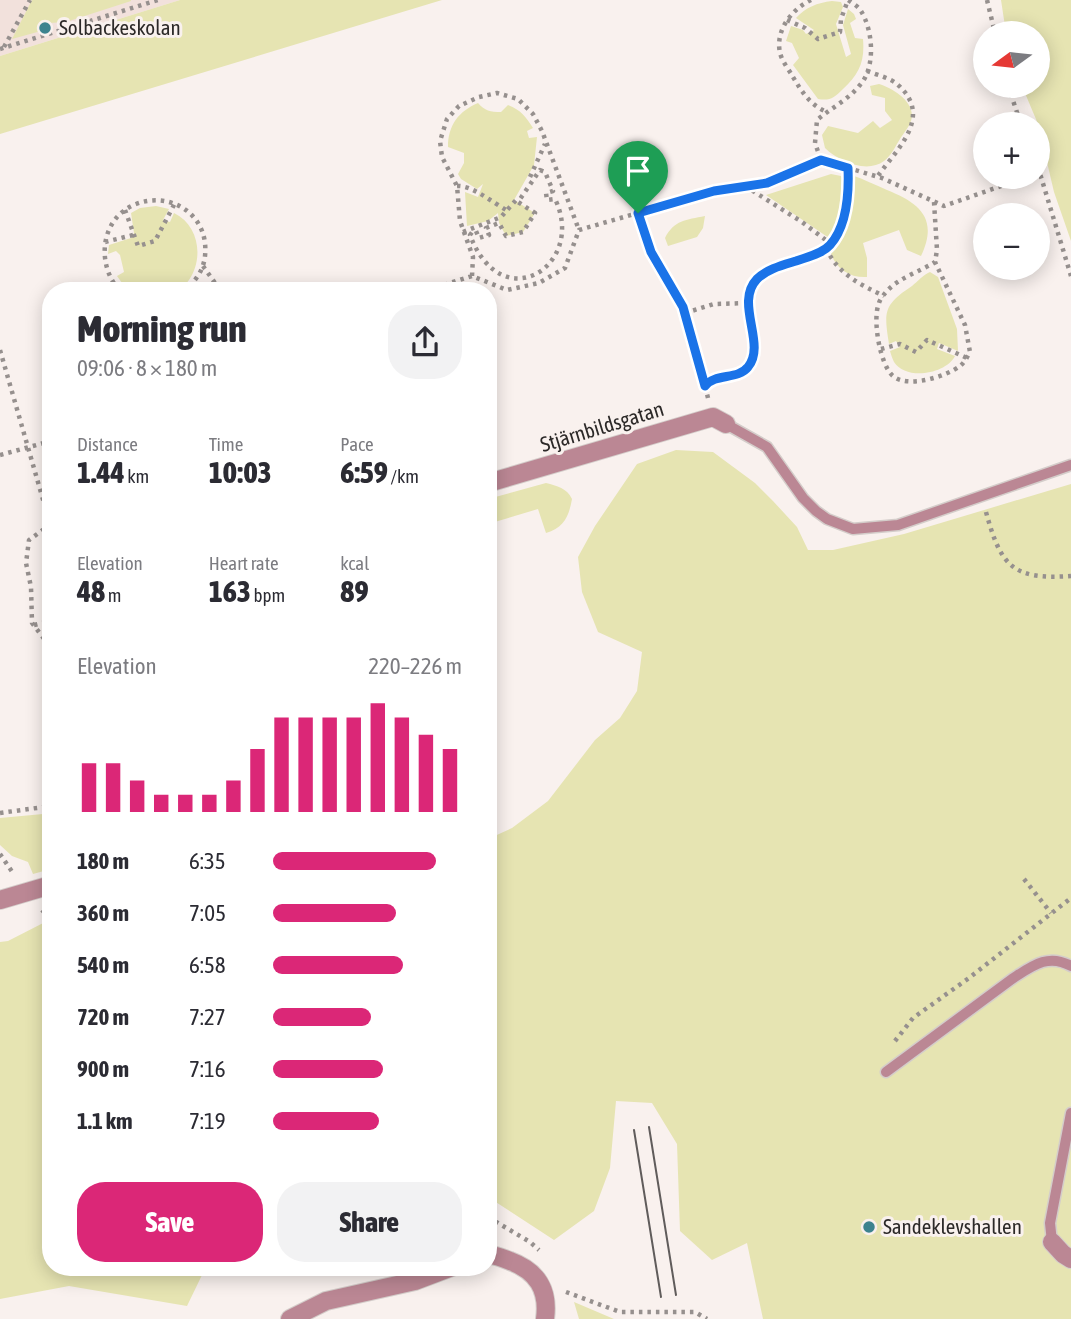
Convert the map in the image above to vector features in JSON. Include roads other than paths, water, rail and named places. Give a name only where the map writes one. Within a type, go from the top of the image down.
[{"type":"street","name":"Stjärnbildsgatan","points":[[497,481],[720,421]]},
{"type":"street","points":[[0,900],[42,888]]},
{"type":"street","points":[[1052,1242],[1071,1259]]},
{"type":"street","points":[[497,1256],[521,1265],[535,1274],[543,1292],[545,1319]]},
{"type":"street","points":[[290,1319],[326,1301],[429,1276]]},
{"type":"lane","points":[[720,421],[767,447],[803,498],[827,519],[853,529],[898,525],[1071,466]]},
{"type":"lane","points":[[886,1072],[1032,966],[1055,960],[1071,966]]},
{"type":"lane","points":[[1052,1242],[1050,1223],[1071,1113]]},
{"type":"tram line","points":[[649,1127],[676,1295]]},
{"type":"tram line","points":[[634,1130],[661,1297]]},
{"type":"place","name":"Solbackeskolan","points":[[45,28]]},
{"type":"place","name":"Sandeklevshallen","points":[[869,1227]]}]
